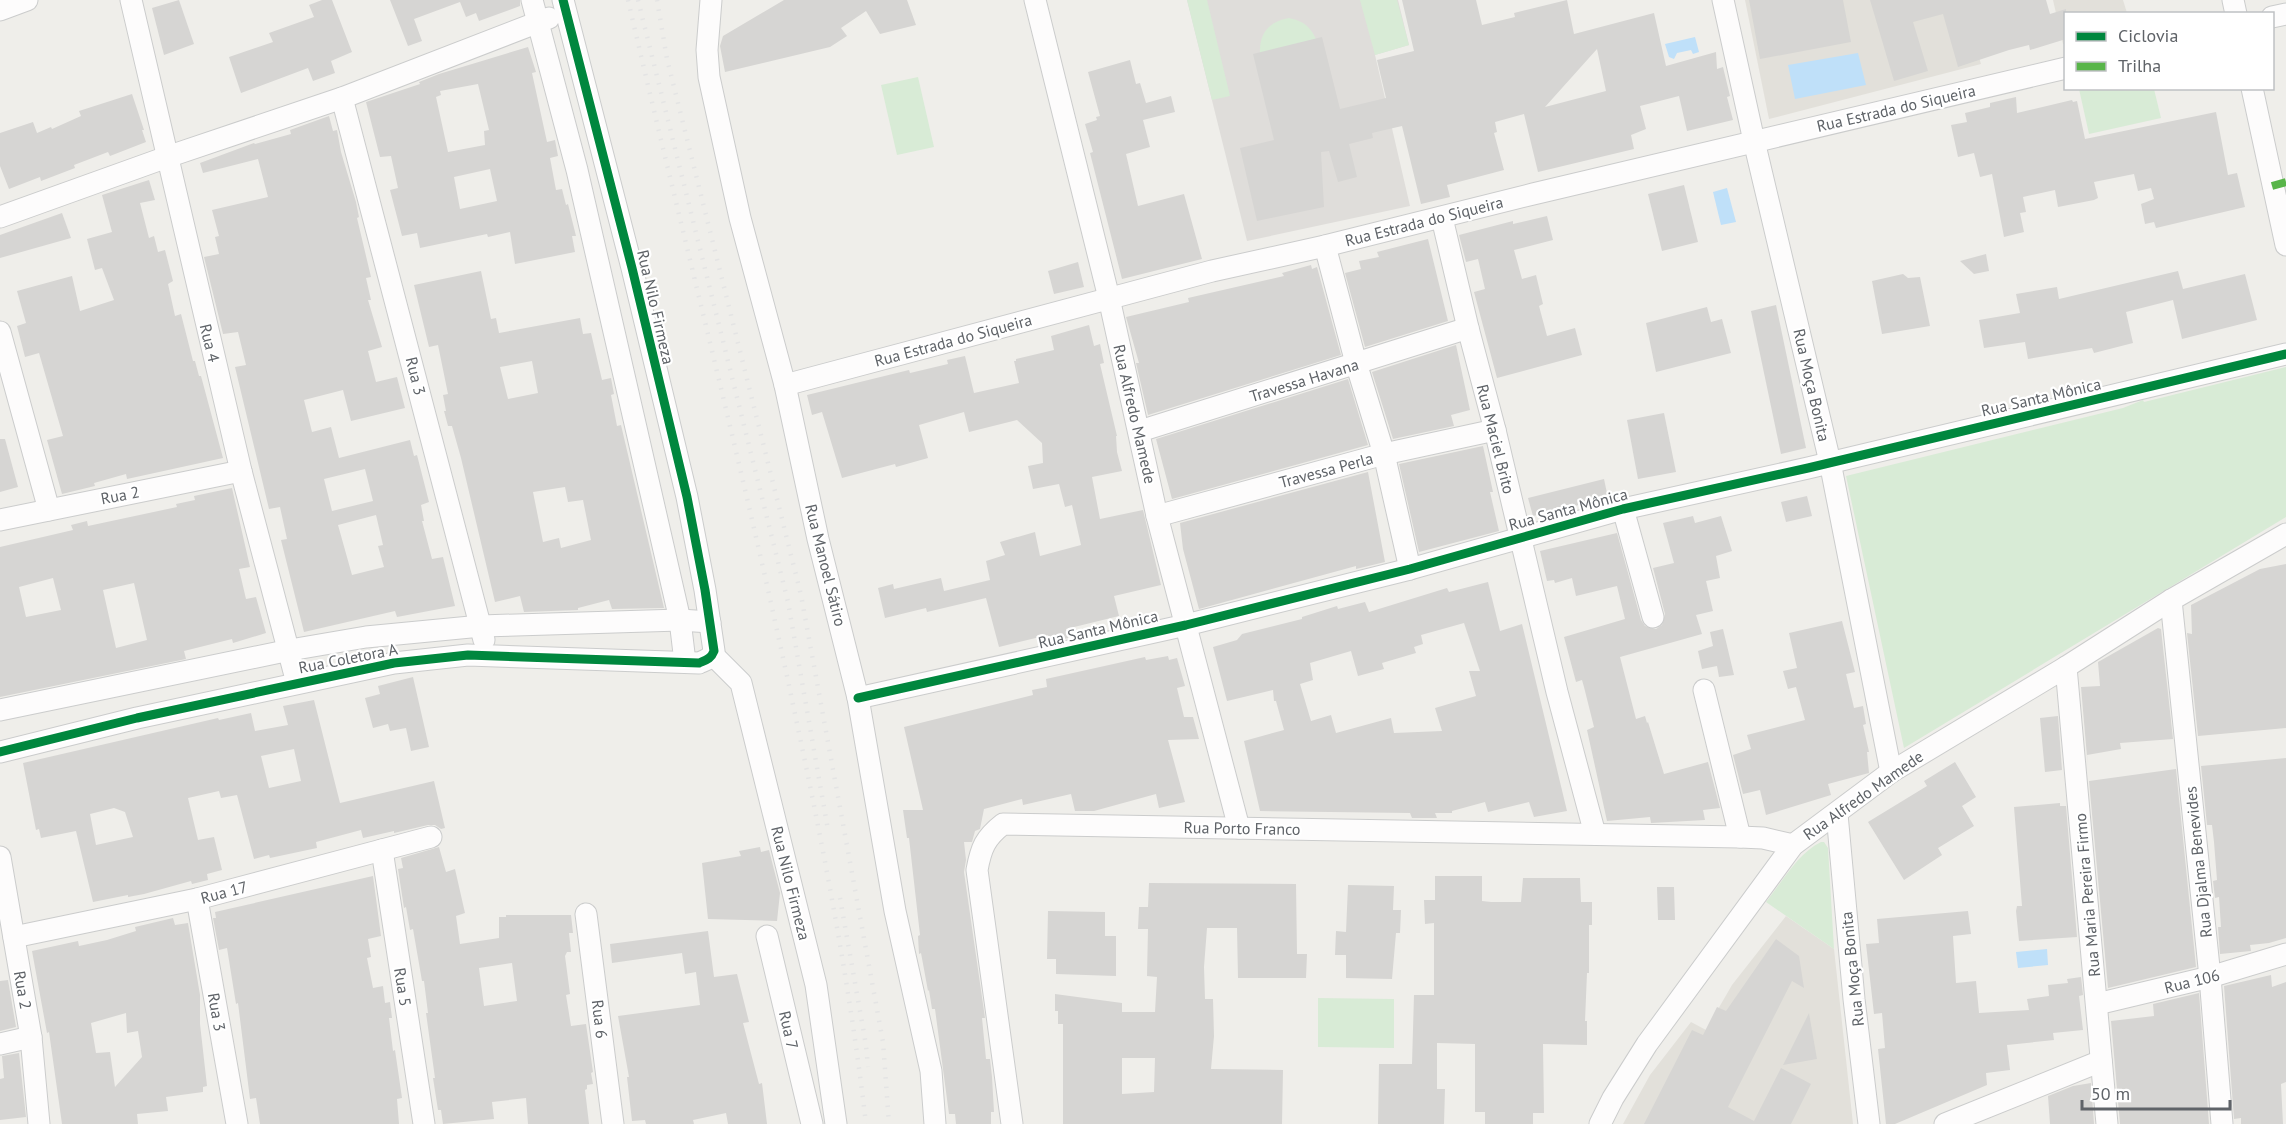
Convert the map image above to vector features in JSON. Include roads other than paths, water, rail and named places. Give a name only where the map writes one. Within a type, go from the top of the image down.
[{"type":"street","points":[[0,10],[27,0]]},
{"type":"street","name":"Rua 4","points":[[131,0],[241,471],[297,683]]},
{"type":"street","points":[[532,0],[577,170],[680,620],[686,662]]},
{"type":"street","name":"Rua Alfredo Mamede","points":[[1035,0],[1109,298],[1158,516],[1239,828]]},
{"type":"street","name":"Rua Moça Bonita","points":[[1723,0],[1830,462],[1891,772]]},
{"type":"street","name":"Rua Manoel Sátiro","points":[[716,3],[707,50],[709,77],[740,218],[785,385],[818,539],[858,698],[895,911],[931,1071],[935,1124]]},
{"type":"street","points":[[0,217],[342,98],[538,22],[565,6]]},
{"type":"street","name":"Rua Nilo Firmeza","points":[[565,6],[632,268],[687,497],[710,622],[714,651],[711,657],[741,683],[816,985],[836,1124]]},
{"type":"street","name":"Rua Estrada do Siqueira","points":[[785,385],[1212,271],[1325,246],[1533,194],[2064,68]]},
{"type":"street","points":[[2253,90],[2279,184],[2286,245]]},
{"type":"street","name":"Rua 3","points":[[342,98],[488,656]]},
{"type":"street","name":"Rua Maciel Brito","points":[[1442,218],[1468,328],[1496,430],[1557,692],[1596,834]]},
{"type":"street","points":[[1325,246],[1356,363],[1384,454],[1410,569]]},
{"type":"street","name":"Travessa Havana","points":[[1140,431],[1468,328]]},
{"type":"street","points":[[0,332],[49,510]]},
{"type":"street","name":"Rua Santa Mônica","points":[[858,698],[1186,625],[1410,569],[1623,509],[2286,354]]},
{"type":"street","name":"Travessa Perla","points":[[1158,516],[1384,454],[1496,430]]},
{"type":"street","name":"Rua 2","points":[[0,520],[241,471]]},
{"type":"street","points":[[1623,509],[1653,616]]},
{"type":"street","name":"Rua Alfredo Mamede","points":[[1600,1124],[1613,1098],[1647,1044],[1793,845],[1891,772],[2066,667],[2171,600],[2286,534]]},
{"type":"street","name":"Rua Djalma Benevides","points":[[2171,600],[2210,977],[2222,1124]]},
{"type":"street","name":"Rua Coletora A","points":[[0,710],[290,650],[366,637],[481,626],[680,620],[710,622]]},
{"type":"street","name":"Rua Coletora A","points":[[0,752],[137,718],[394,663],[468,655],[699,663],[711,657]]},
{"type":"street","name":"Rua Maria Pereira Firmo","points":[[2066,667],[2107,1124]]},
{"type":"street","points":[[1704,690],[1740,837]]},
{"type":"street","name":"Rua Moça Bonita","points":[[1837,814],[1854,999],[1869,1124]]},
{"type":"street","name":"Rua Porto Franco","points":[[1012,1124],[976,870],[981,850],[990,834],[1003,824],[1740,837],[1777,840],[1793,845]]},
{"type":"street","name":"Rua 17","points":[[14,937],[197,900],[431,837]]},
{"type":"street","name":"Rua 5","points":[[382,850],[424,1124]]},
{"type":"street","name":"Rua 2","points":[[0,856],[31,1037],[39,1124]]},
{"type":"street","name":"Rua 3","points":[[197,900],[237,1124]]},
{"type":"street","name":"Rua 6","points":[[586,914],[613,1124]]},
{"type":"street","name":"Rua 7","points":[[767,936],[812,1124]]},
{"type":"street","name":"Rua 106","points":[[2097,1004],[2210,977],[2286,954]]},
{"type":"street","points":[[0,1044],[31,1037]]},
{"type":"street","points":[[1945,1124],[2101,1060]]},
{"type":"water","points":[[1695,37],[1699,52],[1693,54],[1691,50],[1677,53],[1674,59],[1669,57],[1665,44]]},
{"type":"water","points":[[1858,53],[1866,85],[1795,99],[1788,65]]},
{"type":"water","points":[[1727,188],[1736,222],[1721,225],[1713,192]]},
{"type":"water","points":[[2047,949],[2048,965],[2018,968],[2016,952]]},
{"type":"railway","points":[[628,0],[776,624],[835,918],[866,1124]]},
{"type":"railway","points":[[638,0],[788,602],[828,830]]},
{"type":"railway","points":[[657,0],[667,59],[801,595],[883,1042],[889,1124]]},
{"type":"railway","points":[[840,898],[868,1067]]}]
